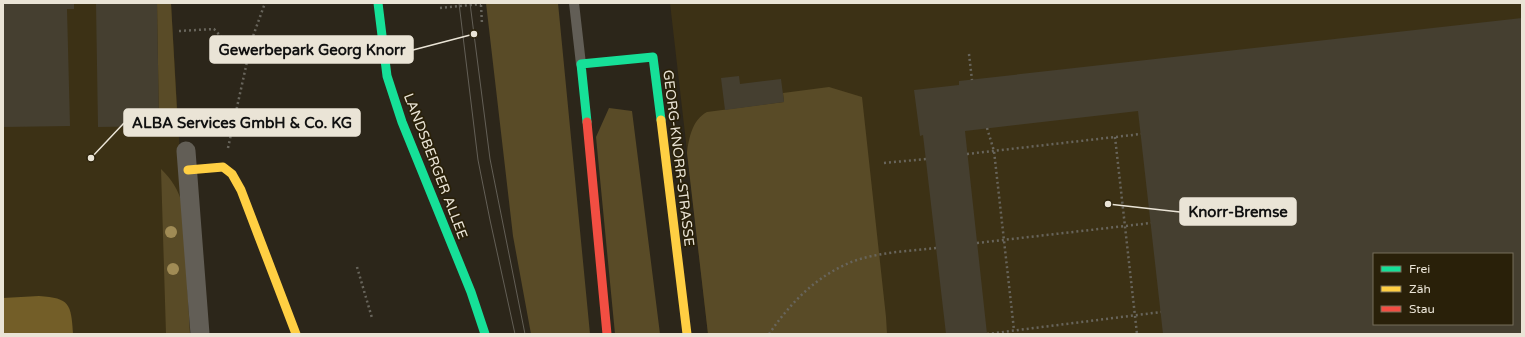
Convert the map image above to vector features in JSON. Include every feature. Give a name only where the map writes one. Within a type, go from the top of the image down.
[{"type":"street","name":"LANDSBERGER ALLEE","points":[[378,3],[387,76],[405,129],[471,292],[485,334]]},
{"type":"street","name":"GEORG-KNORR-STRASSE","points":[[581,64],[652,57],[687,334]]},
{"type":"street","points":[[581,64],[607,334]]},
{"type":"street","points":[[186,151],[200,334]]},
{"type":"street","points":[[188,170],[222,167],[232,174],[240,190],[296,334]]},
{"type":"lane","points":[[574,3],[581,64]]},
{"type":"path","points":[[222,167],[228,149],[252,39],[265,3]]},
{"type":"path","points":[[440,8],[480,4],[482,24]]},
{"type":"path","points":[[179,31],[214,29],[246,63]]},
{"type":"path","points":[[969,54],[972,80]]},
{"type":"path","points":[[987,128],[994,151],[1014,330]]},
{"type":"path","points":[[967,154],[1141,134]]},
{"type":"path","points":[[1115,137],[1138,334]]},
{"type":"path","points":[[884,163],[926,158]]},
{"type":"path","points":[[977,243],[1151,223]]},
{"type":"path","points":[[769,334],[783,313],[800,295],[820,279],[842,266],[874,256],[936,248]]},
{"type":"path","points":[[357,267],[372,318]]},
{"type":"path","points":[[987,334],[1161,312]]},
{"type":"shaded area","points":[[3,3],[171,3],[183,205],[187,334],[3,334]]},
{"type":"shaded area","points":[[157,3],[171,3],[177,111],[172,123],[164,126],[159,126]]},
{"type":"shaded area","points":[[486,3],[558,3],[590,334],[531,334],[513,236]]},
{"type":"shaded area","points":[[670,3],[1522,3],[1522,334],[708,334]]},
{"type":"shaded area","points":[[829,87],[862,97],[887,334],[708,334],[687,153],[692,130],[702,115],[707,112],[784,102],[783,93]]},
{"type":"shaded area","points":[[609,108],[632,111],[660,334],[615,334],[596,137]]},
{"type":"shaded area","points":[[161,169],[174,185],[183,205],[190,334],[166,334]]},
{"type":"shaded area","points":[[39,296],[57,299],[67,304],[70,309],[73,334],[3,334],[3,298]]},
{"type":"building","points":[[3,3],[74,3],[74,9],[67,9],[70,126],[3,127]]},
{"type":"building","points":[[96,3],[157,3],[159,126],[98,127]]},
{"type":"building","points":[[1522,18],[1522,334],[1163,334],[1138,111],[965,131],[987,334],[946,334],[923,135],[920,136],[914,90],[959,85],[959,81]]},
{"type":"building","points":[[739,76],[740,84],[781,79],[784,102],[725,110],[721,78]]},
{"type":"tram line","points":[[459,3],[478,160],[515,334]]},
{"type":"tram line","points":[[470,3],[490,159],[525,334]]},
{"type":"traffic: fast","points":[[378,3],[387,76],[402,122],[471,292],[485,334]]},
{"type":"traffic: fast","points":[[587,122],[581,64],[653,57],[661,120]]},
{"type":"traffic: slow","points":[[661,120],[687,334]]},
{"type":"traffic: slow","points":[[188,170],[223,167],[232,174],[241,190],[296,334]]},
{"type":"traffic: jam","points":[[587,122],[607,334]]},
{"type":"place","name":"Gewerbepark Georg Knorr","points":[[474,34]]},
{"type":"place","name":"ALBA Services GmbH & Co. KG","points":[[91,158]]},
{"type":"place","name":"Knorr-Bremse","points":[[1108,204]]}]
